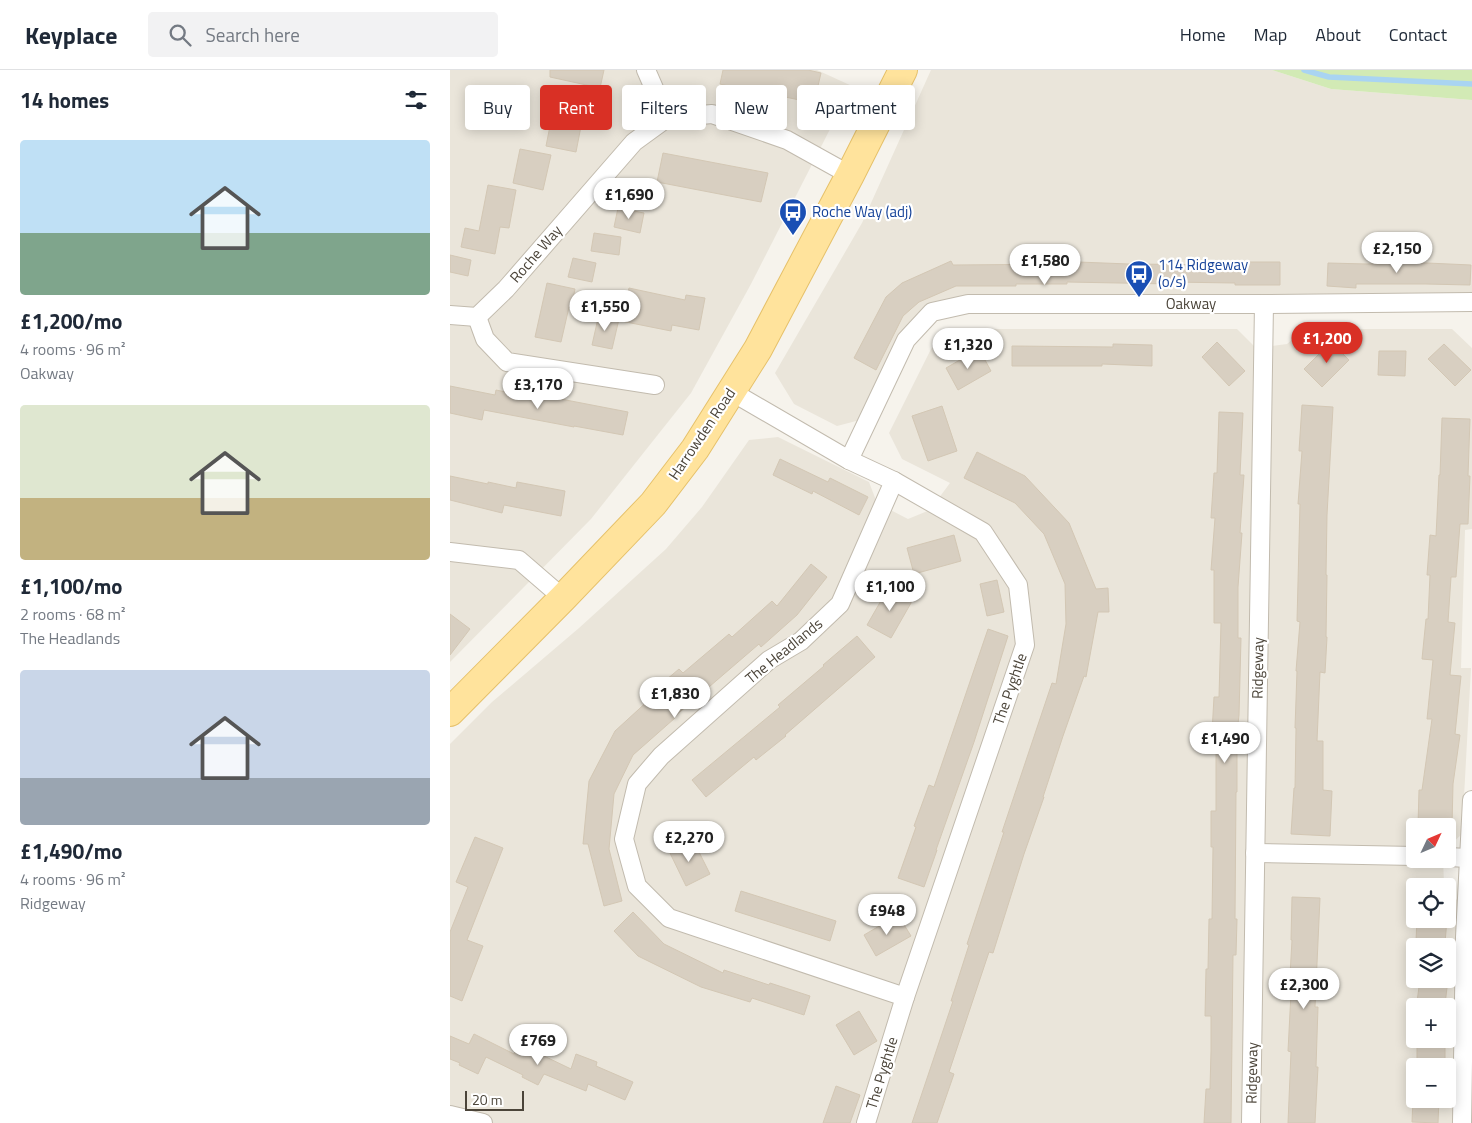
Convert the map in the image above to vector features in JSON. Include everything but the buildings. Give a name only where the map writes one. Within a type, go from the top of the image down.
[{"type":"main road","name":"Harrowden Road","points":[[450,712],[653,504],[696,450],[758,349],[886,106],[903,70]]},
{"type":"street","points":[[646,70],[653,85]]},
{"type":"street","points":[[706,115],[712,114],[787,140],[850,175]]},
{"type":"street","name":"Roche Way","points":[[478,317],[506,289],[634,142],[650,130]]},
{"type":"street","name":"Oakway","points":[[849,460],[906,340],[932,312],[968,304],[1472,302]]},
{"type":"street","name":"Ridgeway","points":[[1251,1123],[1264,304]]},
{"type":"street","points":[[450,315],[478,317],[484,339],[507,362],[655,385]]},
{"type":"street","name":"The Pyghtle","points":[[732,392],[849,460],[894,481],[983,532],[1018,585],[1025,645],[905,996],[866,1123]]},
{"type":"street","name":"The Headlands","points":[[894,481],[840,604],[801,641],[769,660],[662,756],[637,784],[624,839],[637,886],[669,918],[905,996]]},
{"type":"street","points":[[450,552],[519,560],[563,598]]},
{"type":"street","points":[[1466,1116],[1469,937],[1468,858],[1472,800]]},
{"type":"street","points":[[1256,853],[1406,856]]},
{"type":"street","points":[[1456,857],[1468,858]]},
{"type":"street","points":[[450,1115],[483,1123]]},
{"type":"shaded area","points":[[450,70],[817,70],[850,85],[797,85],[797,130],[830,130],[751,284],[691,393],[591,519],[450,662]]},
{"type":"shaded area","points":[[931,70],[1272,70],[1331,89],[1472,100],[1472,294],[978,297],[948,299],[929,306],[917,314],[907,327],[860,420],[837,426],[794,404],[775,373],[862,223],[904,130],[915,130],[915,105]]},
{"type":"shaded area","points":[[962,329],[1237,329],[1256,348],[1287,344],[1304,329],[1452,329],[1472,348],[1472,529],[1465,530],[1461,668],[1471,668],[1462,834],[1456,840],[1456,818],[1406,818],[1406,868],[1443,868],[1444,878],[1406,878],[1406,928],[1456,928],[1456,899],[1459,903],[1472,971],[1472,1123],[450,1123],[450,744],[492,702],[579,628],[666,549],[702,507],[749,440],[778,437],[869,482],[877,503],[908,519],[930,510],[950,483],[902,459],[889,433],[931,349],[950,332]]},
{"type":"green space","points":[[1272,70],[1472,70],[1472,100],[1331,89]]},
{"type":"waterway","points":[[1304,70],[1329,77],[1472,84]]},
{"type":"place","name":"Roche Way (adj)","points":[[793,236]]},
{"type":"place","name":"114 Ridgeway (o/s)","points":[[1139,298]]}]
